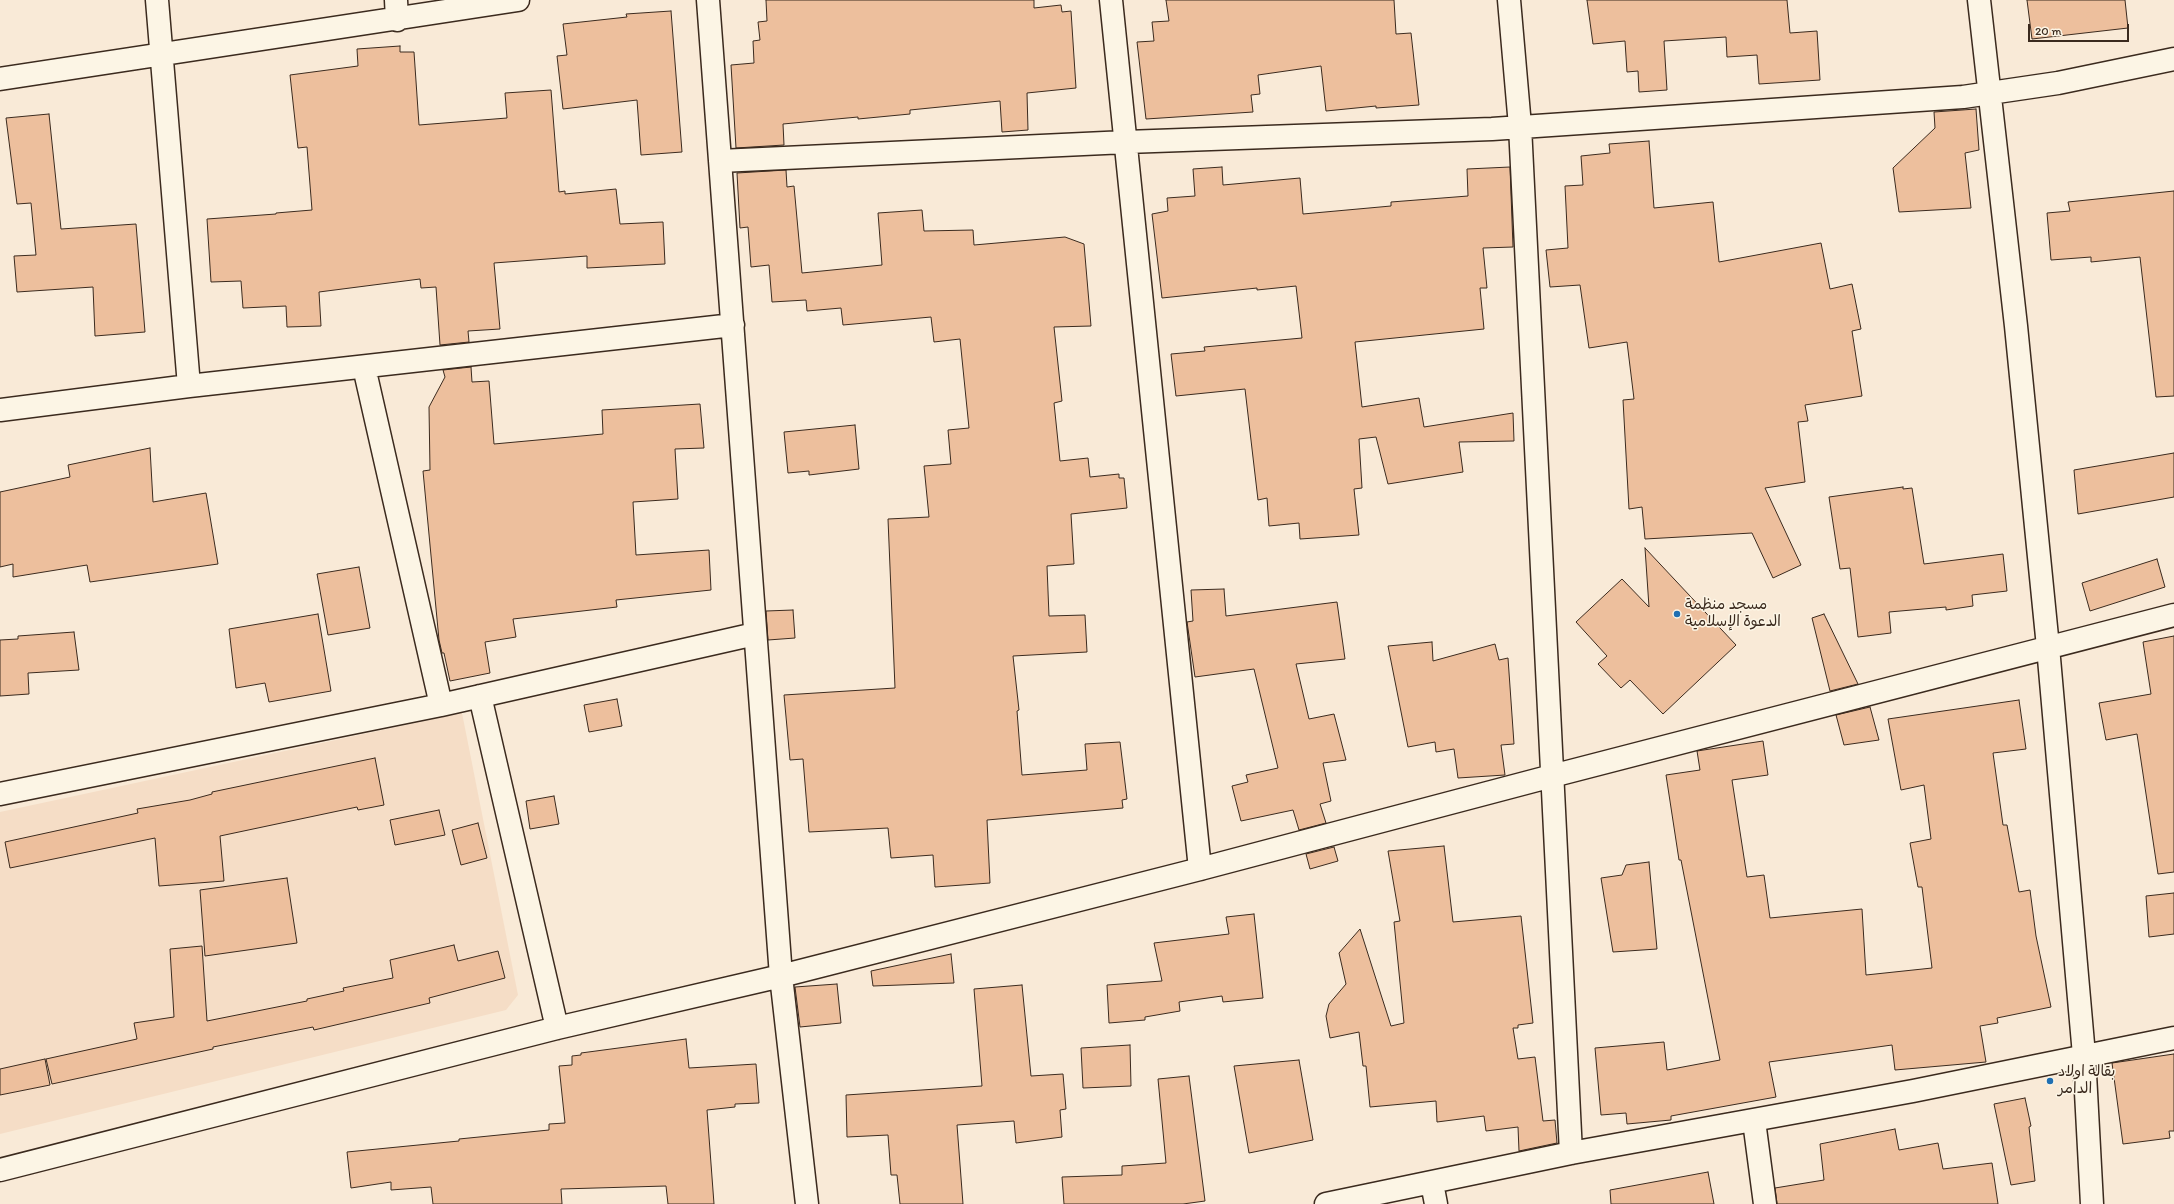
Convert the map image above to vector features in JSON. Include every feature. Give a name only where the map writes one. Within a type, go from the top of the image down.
[{"type":"street","points":[[157,0],[189,386]]},
{"type":"street","points":[[0,79],[162,55],[397,10],[518,0]]},
{"type":"street","points":[[708,0],[781,976],[807,1204]]},
{"type":"street","points":[[1111,0],[1200,869]]},
{"type":"street","points":[[1510,0],[1520,126],[1571,1153]]},
{"type":"street","points":[[1979,0],[2048,647],[2084,1055],[2092,1204]]},
{"type":"street","points":[[720,162],[1126,142],[1492,129],[1520,126],[1573,124],[1990,94],[2058,83],[2174,59]]},
{"type":"street","points":[[0,410],[189,386],[733,325]]},
{"type":"street","points":[[364,367],[441,705]]},
{"type":"street","points":[[0,1170],[557,1028],[781,976],[1200,869],[2174,615]]},
{"type":"street","points":[[0,794],[441,705],[755,634]]},
{"type":"street","points":[[480,696],[557,1028]]},
{"type":"street","points":[[1326,1204],[1434,1194],[1571,1153],[1754,1121],[2174,1038]]},
{"type":"street","points":[[1754,1121],[1765,1204]]},
{"type":"shaded area","points":[[462,713],[518,995],[506,1010],[0,1134],[0,812]]},
{"type":"building","points":[[766,0],[1034,0],[1034,8],[1061,5],[1062,12],[1071,11],[1076,88],[1027,93],[1028,130],[1002,132],[1000,101],[910,110],[910,114],[783,124],[784,145],[736,148],[731,65],[754,63],[753,41],[760,40],[758,22],[767,21]]},
{"type":"building","points":[[1166,0],[1394,0],[1396,34],[1411,33],[1419,105],[1376,108],[1376,106],[1326,111],[1321,66],[1258,75],[1260,94],[1251,95],[1253,112],[1146,119],[1137,42],[1154,41],[1152,22],[1169,21]]},
{"type":"building","points":[[1587,0],[1787,0],[1790,33],[1817,31],[1820,80],[1759,84],[1757,55],[1727,57],[1726,37],[1664,41],[1667,90],[1639,92],[1638,71],[1627,72],[1625,41],[1593,44]]},
{"type":"building","points":[[2027,0],[2125,0],[2128,28],[2032,39]]},
{"type":"building","points":[[671,11],[682,152],[641,155],[637,100],[563,109],[557,56],[567,55],[563,24],[627,17],[626,14]]},
{"type":"building","points":[[400,46],[400,52],[414,52],[419,125],[507,118],[505,93],[551,90],[559,192],[565,191],[565,194],[616,189],[620,224],[663,222],[665,264],[587,268],[587,256],[494,263],[500,329],[468,331],[469,342],[440,345],[436,287],[421,288],[420,279],[319,292],[321,326],[287,327],[286,306],[243,308],[241,281],[211,282],[207,219],[312,210],[307,147],[298,148],[290,75],[358,66],[357,49]]},
{"type":"building","points":[[1976,109],[1979,150],[1965,153],[1971,208],[1899,212],[1893,168],[1935,128],[1934,112]]},
{"type":"building","points":[[49,114],[61,229],[136,224],[145,332],[95,336],[93,287],[17,292],[14,256],[36,255],[31,203],[17,204],[6,118]]},
{"type":"building","points":[[1649,141],[1654,208],[1713,202],[1719,262],[1821,243],[1830,289],[1852,284],[1861,329],[1852,331],[1862,396],[1805,405],[1808,421],[1798,422],[1805,482],[1765,488],[1801,565],[1773,578],[1752,533],[1645,539],[1642,507],[1629,509],[1623,400],[1634,399],[1627,342],[1589,348],[1580,285],[1550,287],[1546,250],[1568,248],[1565,186],[1583,185],[1581,156],[1610,153],[1609,144]]},
{"type":"building","points":[[1222,167],[1223,185],[1300,178],[1303,214],[1391,206],[1391,202],[1468,196],[1467,169],[1510,167],[1513,247],[1483,248],[1487,288],[1480,288],[1484,329],[1355,342],[1362,407],[1419,398],[1424,427],[1513,413],[1514,441],[1459,442],[1463,472],[1388,484],[1376,437],[1359,439],[1362,488],[1354,489],[1359,535],[1300,539],[1299,523],[1269,526],[1267,498],[1258,500],[1245,389],[1176,396],[1171,354],[1205,351],[1204,347],[1302,338],[1296,286],[1257,290],[1257,288],[1162,298],[1152,214],[1168,211],[1167,198],[1195,196],[1193,169]]},
{"type":"building","points":[[786,170],[787,187],[794,186],[802,273],[882,265],[878,213],[922,210],[924,231],[973,230],[974,245],[1065,237],[1084,244],[1091,326],[1054,327],[1062,401],[1054,403],[1060,461],[1088,458],[1090,477],[1119,474],[1119,478],[1124,478],[1127,508],[1071,514],[1074,564],[1047,566],[1049,616],[1085,615],[1087,652],[1013,656],[1019,710],[1017,711],[1022,775],[1087,770],[1085,744],[1120,742],[1127,799],[1122,800],[1123,808],[987,820],[990,883],[935,887],[933,855],[891,858],[888,828],[809,832],[803,759],[790,760],[784,695],[895,688],[888,519],[929,517],[924,466],[951,464],[948,430],[969,428],[960,339],[934,342],[931,317],[843,325],[841,308],[807,311],[806,300],[772,302],[769,265],[751,267],[748,227],[740,228],[737,173]]},
{"type":"building","points":[[2174,191],[2174,396],[2156,397],[2140,257],[2091,262],[2091,257],[2051,260],[2047,213],[2070,211],[2068,202]]},
{"type":"building","points":[[471,367],[472,382],[489,381],[494,444],[603,434],[602,410],[700,404],[704,448],[675,449],[678,499],[633,502],[636,555],[709,550],[711,590],[616,600],[617,607],[513,619],[516,637],[485,642],[490,673],[450,681],[444,653],[442,653],[439,640],[423,471],[430,470],[429,407],[445,377],[443,370]]},
{"type":"building","points":[[855,425],[859,469],[809,475],[809,471],[788,473],[784,432]]},
{"type":"building","points":[[150,448],[153,502],[206,493],[218,564],[90,582],[87,565],[13,577],[13,564],[0,567],[0,492],[70,477],[68,465]]},
{"type":"building","points":[[2174,453],[2174,497],[2078,514],[2074,470]]},
{"type":"building","points":[[1903,487],[1903,489],[1912,488],[1924,564],[2003,554],[2007,591],[1972,595],[1973,606],[1946,610],[1946,607],[1889,612],[1891,633],[1858,637],[1850,568],[1840,569],[1829,497]]},
{"type":"building","points":[[1645,548],[1736,645],[1663,714],[1630,680],[1621,688],[1598,664],[1607,656],[1576,622],[1622,579],[1649,607]]},
{"type":"building","points":[[2157,559],[2165,587],[2090,611],[2082,583]]},
{"type":"building","points":[[359,567],[370,628],[328,635],[317,574]]},
{"type":"building","points":[[1224,589],[1226,616],[1337,602],[1345,659],[1296,664],[1309,719],[1334,714],[1346,760],[1323,763],[1331,801],[1320,804],[1326,823],[1299,830],[1293,810],[1241,821],[1232,786],[1248,782],[1246,775],[1278,768],[1254,669],[1195,677],[1187,622],[1193,621],[1191,590]]},
{"type":"building","points":[[793,610],[795,638],[768,640],[766,611]]},
{"type":"building","points":[[318,614],[331,691],[269,702],[265,683],[236,688],[229,629]]},
{"type":"building","points":[[1824,614],[1858,684],[1830,691],[1812,618]]},
{"type":"building","points":[[74,632],[79,670],[28,673],[29,694],[0,696],[0,640],[18,639],[18,636]]},
{"type":"building","points":[[2174,636],[2174,872],[2158,874],[2137,734],[2106,740],[2099,703],[2151,694],[2143,642]]},
{"type":"building","points":[[1432,642],[1433,661],[1495,644],[1499,660],[1508,658],[1514,744],[1501,745],[1505,775],[1458,778],[1454,749],[1436,752],[1435,742],[1408,747],[1388,646]]},
{"type":"building","points":[[617,699],[622,726],[589,732],[584,705]]},
{"type":"building","points":[[2019,700],[2026,749],[1993,753],[2003,825],[2007,825],[2019,892],[2030,890],[2036,936],[2051,1007],[1997,1018],[1998,1023],[1980,1026],[1986,1062],[1895,1070],[1892,1045],[1769,1062],[1776,1097],[1671,1116],[1671,1120],[1627,1124],[1626,1113],[1601,1115],[1595,1048],[1664,1042],[1667,1070],[1720,1060],[1681,860],[1679,860],[1666,775],[1700,770],[1697,751],[1763,741],[1768,775],[1732,780],[1747,877],[1764,875],[1770,918],[1862,909],[1866,975],[1932,968],[1922,887],[1918,887],[1910,843],[1931,839],[1924,785],[1901,790],[1888,719]]},
{"type":"building","points":[[1870,707],[1879,740],[1844,745],[1836,715]]},
{"type":"building","points":[[375,758],[384,805],[358,810],[357,807],[220,836],[224,881],[159,886],[155,838],[10,868],[5,842],[138,813],[137,809],[190,800],[212,794],[212,792]]},
{"type":"building","points":[[554,796],[559,824],[530,829],[526,801]]},
{"type":"building","points":[[439,810],[445,835],[395,845],[390,820]]},
{"type":"building","points":[[478,823],[487,858],[461,865],[452,830]]},
{"type":"building","points":[[1444,846],[1453,922],[1521,916],[1533,1023],[1518,1025],[1518,1028],[1513,1028],[1518,1059],[1535,1057],[1543,1121],[1555,1120],[1557,1143],[1519,1151],[1518,1127],[1486,1131],[1484,1116],[1437,1122],[1436,1101],[1370,1107],[1366,1066],[1363,1066],[1359,1032],[1330,1038],[1326,1016],[1329,1004],[1346,984],[1339,953],[1360,929],[1391,1026],[1404,1023],[1394,922],[1400,921],[1388,851]]},
{"type":"building","points":[[1334,847],[1338,861],[1310,869],[1306,854]]},
{"type":"building","points":[[1649,862],[1657,949],[1613,952],[1601,878],[1622,875],[1626,865]]},
{"type":"building","points":[[287,878],[297,943],[205,956],[200,890]]},
{"type":"building","points":[[2174,893],[2174,934],[2149,937],[2146,896]]},
{"type":"building","points":[[1254,914],[1263,998],[1223,1002],[1222,996],[1179,1002],[1180,1011],[1145,1017],[1145,1020],[1109,1023],[1107,985],[1162,981],[1154,943],[1229,934],[1226,917]]},
{"type":"building","points":[[454,945],[458,961],[498,951],[505,978],[429,998],[430,1003],[314,1030],[313,1027],[213,1047],[213,1049],[52,1084],[46,1059],[137,1039],[134,1023],[174,1017],[170,949],[202,946],[207,1021],[307,1001],[307,999],[344,991],[343,988],[393,978],[390,960]]},
{"type":"building","points":[[951,954],[954,983],[873,986],[871,971]]},
{"type":"building","points":[[837,984],[841,1023],[800,1027],[795,987]]},
{"type":"building","points":[[1022,985],[1031,1076],[1063,1074],[1066,1109],[1060,1110],[1062,1137],[1016,1143],[1014,1121],[957,1125],[963,1204],[900,1204],[897,1175],[891,1175],[888,1135],[847,1137],[846,1095],[982,1086],[974,989]]},
{"type":"building","points":[[686,1039],[689,1068],[756,1064],[759,1103],[735,1104],[735,1107],[707,1110],[714,1204],[668,1204],[666,1186],[561,1189],[562,1204],[433,1204],[431,1187],[391,1190],[391,1182],[351,1188],[347,1152],[549,1130],[549,1124],[565,1123],[559,1066],[572,1065],[572,1056],[581,1055],[581,1053]]},
{"type":"building","points":[[1130,1045],[1131,1086],[1083,1088],[1081,1048]]},
{"type":"building","points":[[2174,1054],[2174,1131],[2169,1131],[2170,1138],[2123,1144],[2112,1063]]},
{"type":"building","points":[[45,1059],[50,1085],[0,1095],[0,1069]]},
{"type":"building","points":[[1299,1060],[1313,1140],[1249,1153],[1234,1066]]},
{"type":"building","points":[[1189,1076],[1205,1201],[1183,1204],[1064,1204],[1062,1177],[1122,1175],[1122,1166],[1166,1163],[1158,1079]]},
{"type":"building","points":[[2025,1098],[2031,1126],[2029,1127],[2035,1181],[2011,1185],[1994,1104]]},
{"type":"building","points":[[1895,1129],[1899,1150],[1938,1143],[1943,1169],[1992,1163],[1998,1204],[1777,1204],[1775,1188],[1824,1180],[1820,1144]]},
{"type":"building","points":[[1708,1172],[1714,1204],[1611,1204],[1610,1190]]},
{"type":"place","name":"مسجد منظمة الدعوة الإسلامية","points":[[1677,614]]},
{"type":"place","name":"بقالة اولاد الدامر","points":[[2050,1081]]}]
